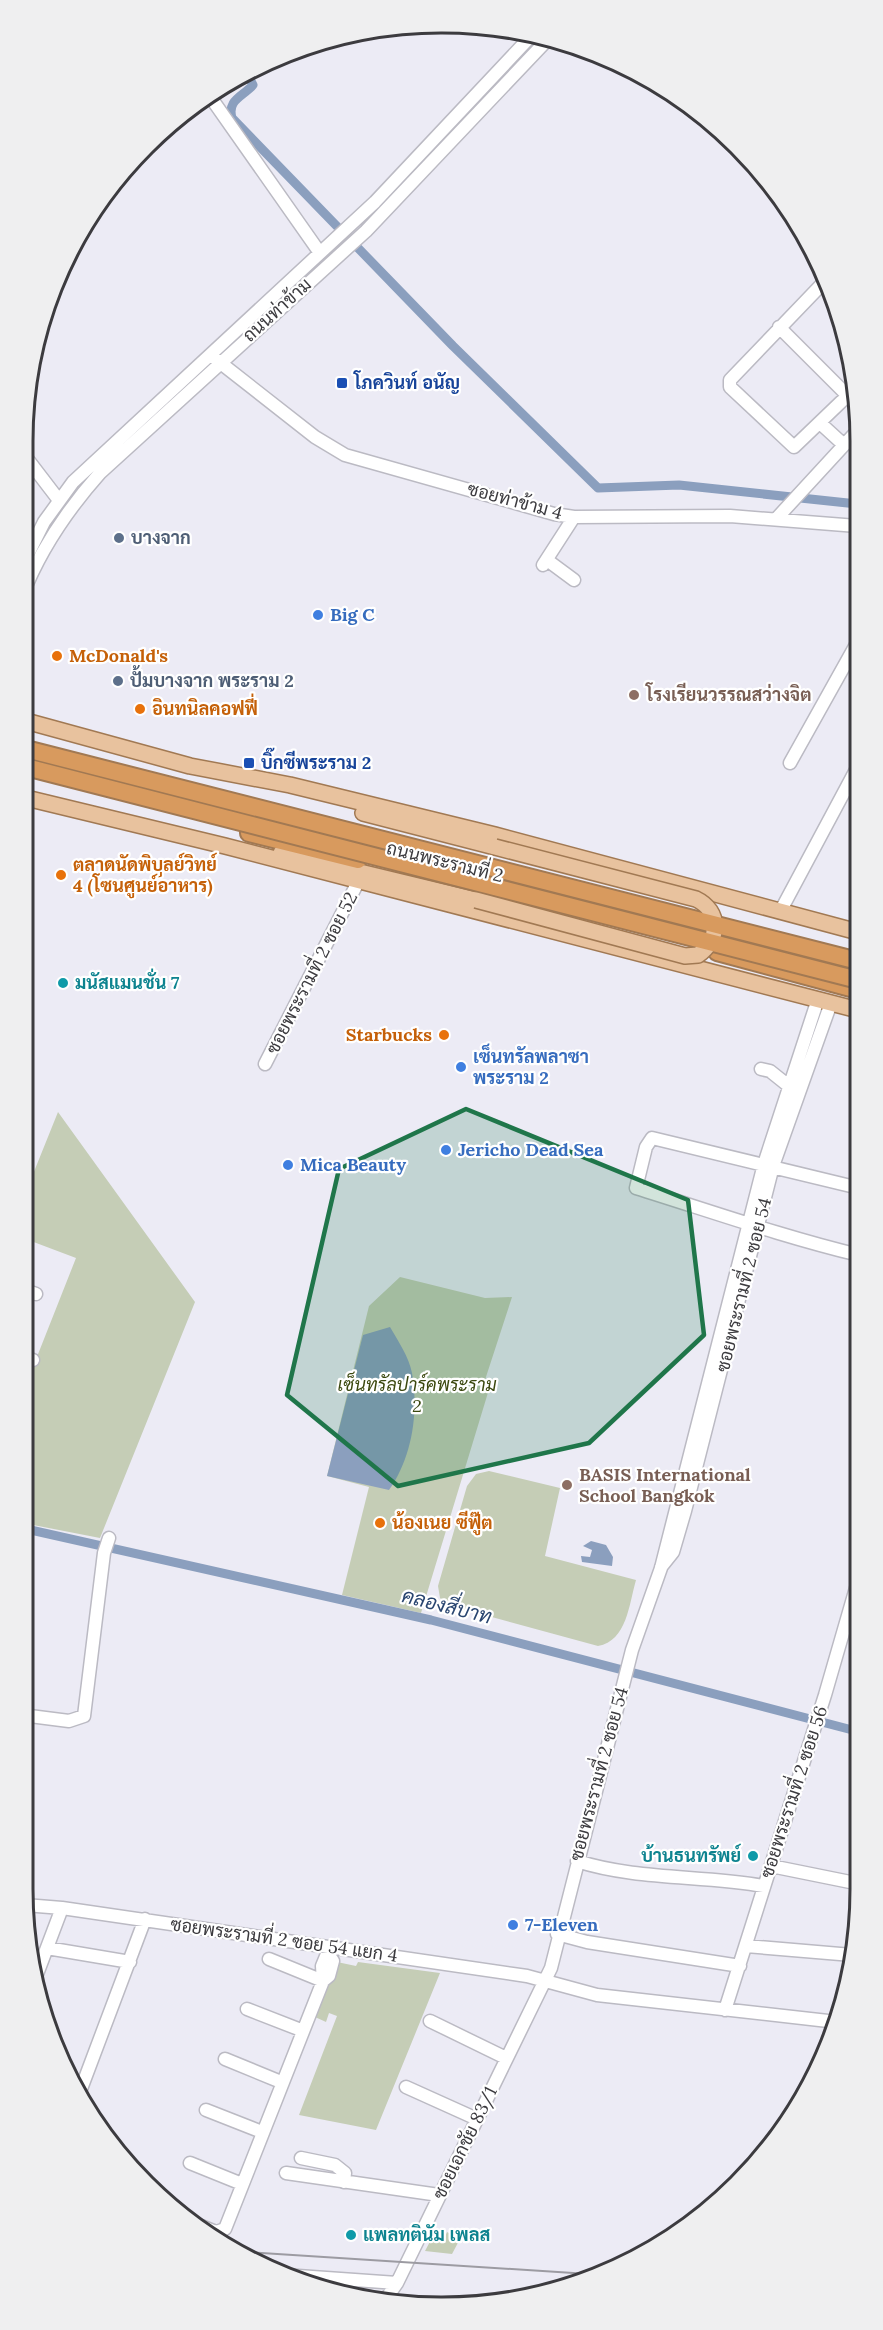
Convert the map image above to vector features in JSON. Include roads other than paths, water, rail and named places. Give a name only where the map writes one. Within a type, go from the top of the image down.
[{"type":"highway","name":"ถนนพระรามที่ 2","points":[[33,749],[850,954]]},
{"type":"highway","points":[[33,749],[850,959]]},
{"type":"highway","points":[[33,769],[850,978]]},
{"type":"highway","name":"ถนนพระรามที่ 2","points":[[33,777],[689,943],[850,988]]},
{"type":"main road","points":[[33,723],[219,772],[264,787],[696,899],[705,903],[714,917],[712,940],[698,955],[685,956],[476,900],[289,854],[225,846]]},
{"type":"main road","points":[[219,772],[290,784],[396,810],[850,930]]},
{"type":"main road","points":[[33,800],[225,846],[850,1008]]},
{"type":"street","name":"ถนนท่าข้าม","points":[[33,574],[51,538],[86,489],[215,358],[375,202],[525,42]]},
{"type":"street","name":"ถนนท่าข้าม","points":[[33,546],[58,499],[109,446],[361,236],[542,46]]},
{"type":"street","points":[[214,102],[321,253]]},
{"type":"street","points":[[779,327],[845,393],[844,399],[794,447],[729,384],[729,380],[779,327],[820,286]]},
{"type":"street","name":"ซอยท่าข้าม 4","points":[[215,358],[315,437],[345,455],[554,514],[574,517],[777,518],[850,525]]},
{"type":"street","points":[[820,423],[844,445]]},
{"type":"street","points":[[777,518],[850,439]]},
{"type":"street","points":[[33,467],[58,499]]},
{"type":"street","points":[[574,517],[545,562],[574,580]]},
{"type":"street","points":[[790,764],[850,657]]},
{"type":"street","points":[[781,910],[850,781]]},
{"type":"street","name":"ซอยพระรามที่ 2 ซอย 52","points":[[265,1064],[358,882]]},
{"type":"street","name":"ซอยพระรามที่ 2 ซอย 54","points":[[542,1981],[551,1968],[557,1934],[632,1650],[661,1568],[672,1552],[703,1421],[790,1087],[825,1001]]},
{"type":"street","name":"ซอยพระรามที่ 2 ซอย 54","points":[[769,1165],[825,1001]]},
{"type":"street","points":[[761,1069],[770,1071],[790,1087]]},
{"type":"street","points":[[850,1186],[658,1138],[649,1140],[636,1188],[754,1224],[790,1238],[850,1253]]},
{"type":"street","points":[[33,1716],[69,1721],[84,1716],[104,1553],[109,1538]]},
{"type":"street","name":"ซอยพระรามที่ 2 ซอย 56","points":[[725,2010],[825,1695],[850,1609]]},
{"type":"street","points":[[577,1861],[611,1869],[727,1879],[764,1886]]},
{"type":"street","points":[[771,1866],[850,1882]]},
{"type":"street","name":"ซอยพระรามที่ 2 ซอย 54 แยก 4","points":[[34,1906],[145,1919],[329,1951],[542,1981],[597,1995],[828,2021]]},
{"type":"street","points":[[40,1964],[62,1908]]},
{"type":"street","points":[[83,2084],[145,1919]]},
{"type":"street","points":[[557,1934],[587,1942],[740,1966]]},
{"type":"street","points":[[746,1946],[845,1954]]},
{"type":"street","points":[[46,1948],[130,1962]]},
{"type":"street","points":[[219,2231],[225,2229],[301,2030],[323,1981],[321,1974],[323,1960],[329,1951]]},
{"type":"street","points":[[269,1959],[323,1981]]},
{"type":"street","name":"ซอยเอกชัย 83/1","points":[[389,2294],[477,2119],[542,1981]]},
{"type":"street","points":[[247,2009],[301,2030]]},
{"type":"street","points":[[430,2020],[506,2058]]},
{"type":"street","points":[[225,2059],[281,2082]]},
{"type":"street","points":[[406,2087],[477,2119]]},
{"type":"street","points":[[206,2110],[262,2132]]},
{"type":"street","points":[[301,2158],[340,2167],[345,2173],[344,2182]]},
{"type":"street","points":[[190,2163],[242,2184]]},
{"type":"street","points":[[286,2173],[439,2195]]},
{"type":"street","points":[[318,2277],[396,2283]]},
{"type":"water","points":[[390,1327],[411,1367],[415,1403],[408,1449],[389,1490],[327,1476],[363,1335]]},
{"type":"water","points":[[591,1541],[606,1545],[613,1557],[612,1566],[582,1562],[581,1556],[590,1557],[592,1550],[583,1546]]},
{"type":"waterway","points":[[251,81],[253,85],[236,99],[232,107],[232,118],[453,346],[598,488],[679,485],[850,503]]},
{"type":"waterway","name":"คลองสี่บาท","points":[[33,1530],[431,1620],[850,1729]]},
{"type":"railway","points":[[257,2253],[578,2273]]},
{"type":"place","name":"โภควินท์ อนัญ","points":[[342,383]]},
{"type":"place","name":"บางจาก","points":[[119,538]]},
{"type":"place","name":"Big C","points":[[318,615]]},
{"type":"place","name":"McDonald's","points":[[57,656]]},
{"type":"place","name":"ปั้มบางจาก พระราม 2","points":[[118,681]]},
{"type":"place","name":"โรงเรียนวรรณสว่างจิต","points":[[634,695]]},
{"type":"place","name":"อินทนิลคอฟฟี่","points":[[140,709]]},
{"type":"place","name":"บิ๊กซีพระราม 2","points":[[249,763]]},
{"type":"place","name":"ตลาดนัดพิบูลย์วิทย์ 4 (โซนศูนย์อาหาร)","points":[[61,875]]},
{"type":"place","name":"มนัสแมนชั่น 7","points":[[63,983]]},
{"type":"place","name":"Starbucks","points":[[444,1035]]},
{"type":"place","name":"เซ็นทรัลพลาซา พระราม 2","points":[[461,1067]]},
{"type":"place","name":"Jericho Dead Sea","points":[[446,1150]]},
{"type":"place","name":"Mica Beauty","points":[[288,1165]]},
{"type":"place","name":"BASIS International School Bangkok","points":[[567,1485]]},
{"type":"place","name":"น้องเนย ซีฟู๊ต","points":[[380,1523]]},
{"type":"place","name":"บ้านธนทรัพย์","points":[[753,1856]]},
{"type":"place","name":"7-Eleven","points":[[513,1925]]},
{"type":"place","name":"แพลทตินัม เพลส","points":[[351,2235]]},
{"type":"park label","name":"เซ็นทรัลปาร์คพระราม 2","points":[[417,1395]]}]
